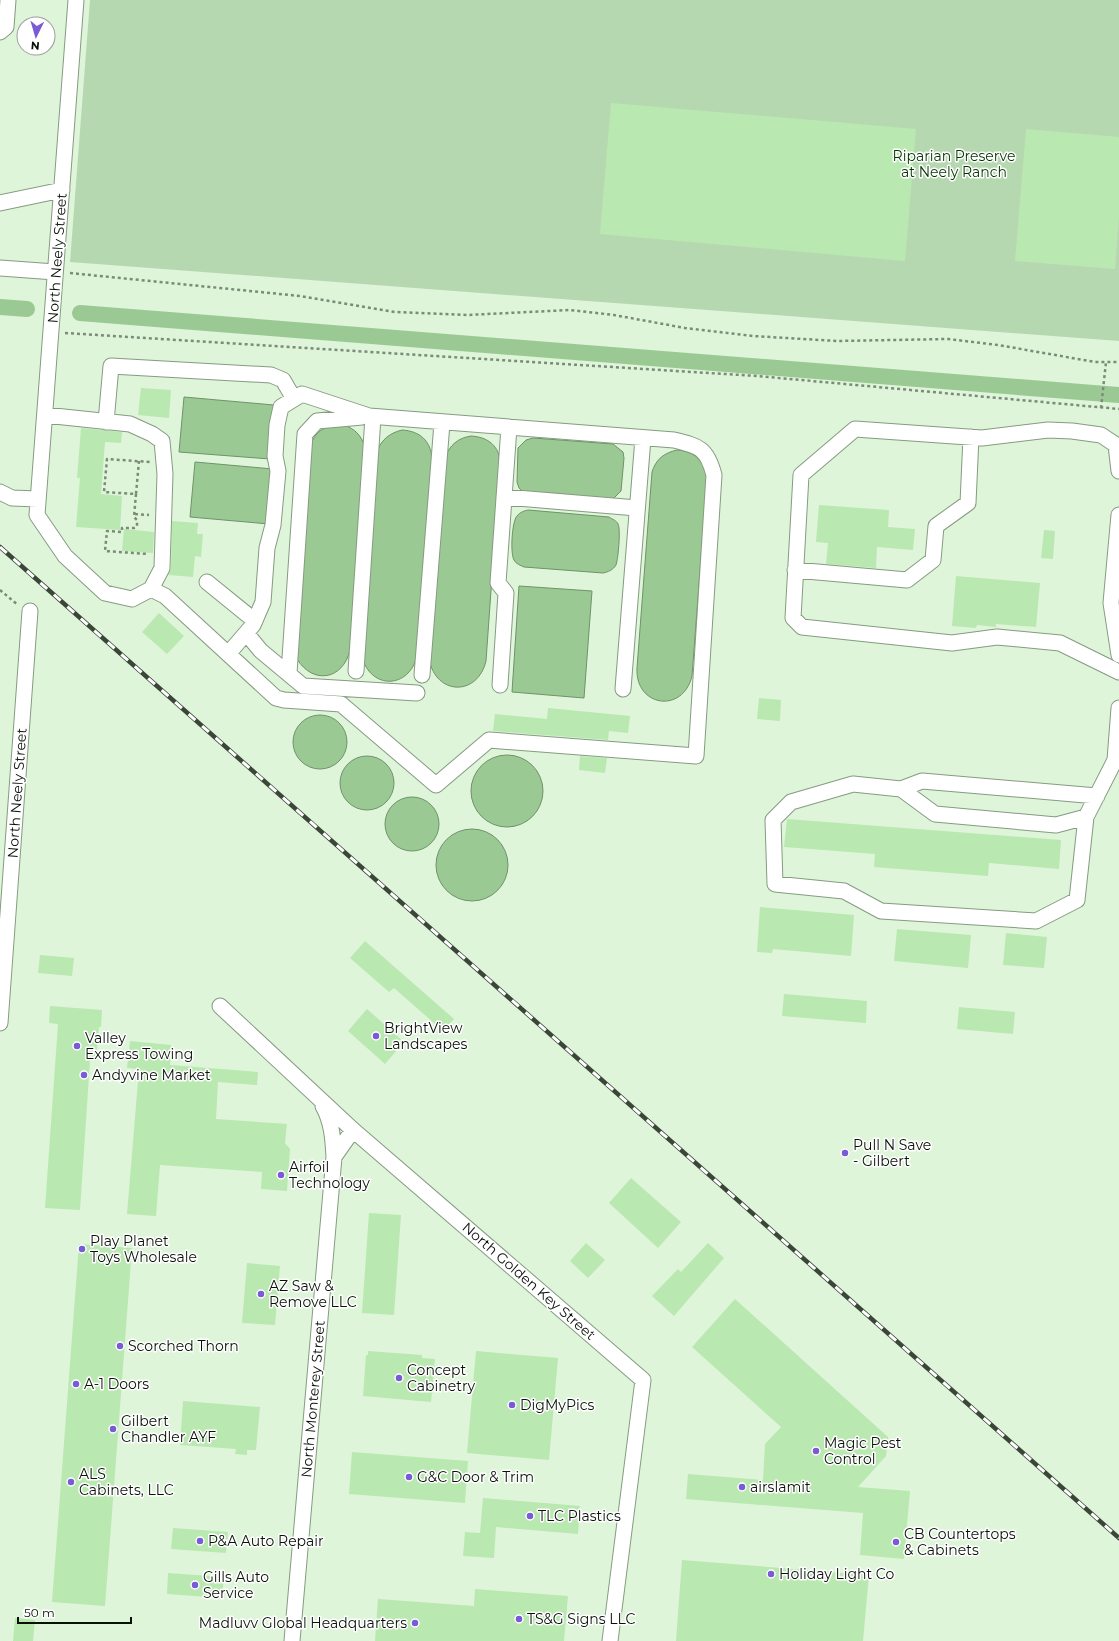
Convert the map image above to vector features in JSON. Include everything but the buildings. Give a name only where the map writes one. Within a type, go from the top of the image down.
[{"type":"street","points":[[0,32],[6,27],[8,0]]},
{"type":"street","name":"North Neely Street","points":[[76,0],[37,515],[65,556],[105,593],[132,599],[151,590]]},
{"type":"street","points":[[0,203],[62,190]]},
{"type":"street","points":[[0,268],[55,272]]},
{"type":"street","points":[[106,422],[111,366],[271,375],[283,380],[294,399]]},
{"type":"street","points":[[228,654],[255,621],[263,602],[267,548],[273,525],[278,471],[275,456],[277,424],[281,407],[302,394],[371,416]]},
{"type":"street","points":[[45,415],[130,424],[162,440],[165,502],[162,568],[151,590],[165,596],[276,698],[284,700],[341,704],[436,785],[489,740],[696,756],[714,475],[710,460],[696,446],[674,440],[442,423],[371,416],[317,421],[305,434],[289,673]]},
{"type":"street","points":[[356,671],[371,416]]},
{"type":"street","points":[[422,675],[442,423]]},
{"type":"street","points":[[500,685],[506,593],[498,583],[509,427]]},
{"type":"street","points":[[1119,471],[1116,445],[1102,435],[1072,431],[1048,430],[982,438],[856,429],[801,475],[793,618],[802,627],[952,643],[997,637],[1060,642],[1119,672]]},
{"type":"street","points":[[795,570],[907,580],[933,560],[936,526],[968,503],[971,437]]},
{"type":"street","points":[[623,689],[643,438]]},
{"type":"street","points":[[0,492],[12,498],[38,499]]},
{"type":"street","points":[[504,497],[637,508]]},
{"type":"street","points":[[1119,515],[1111,603],[1119,654]]},
{"type":"street","points":[[207,582],[255,621]]},
{"type":"street","name":"North Neely Street","points":[[0,1023],[30,613]]},
{"type":"street","points":[[246,633],[261,651],[303,686],[417,693]]},
{"type":"street","points":[[1097,796],[922,781],[901,789],[853,784],[791,802],[773,820],[775,884],[844,891],[881,911],[1036,921],[1077,900],[1086,817],[1097,796],[1115,760],[1119,708]]},
{"type":"street","points":[[901,789],[935,814],[1056,825],[1086,817]]},
{"type":"street","name":"North Golden Key Street","points":[[220,1006],[353,1130],[644,1380],[610,1641]]},
{"type":"street","name":"North Monterey Street","points":[[292,1641],[334,1157],[332,1129],[328,1115],[320,1100]]},
{"type":"street","points":[[334,1157],[353,1130]]},
{"type":"path","points":[[55,272],[300,296],[395,312],[467,316],[570,310],[614,315],[685,328],[753,336],[837,340],[948,339],[998,345],[1088,361],[1119,362]]},
{"type":"path","points":[[51,328],[757,376],[1119,409]]},
{"type":"path","points":[[1101,408],[1106,362]]},
{"type":"path","points":[[136,494],[104,492],[107,459],[164,463]]},
{"type":"path","points":[[139,461],[134,517],[137,520],[137,526],[134,528],[122,528],[122,532],[107,531],[105,551],[148,554]]},
{"type":"path","points":[[135,514],[149,515]]},
{"type":"path","points":[[0,590],[30,613]]},
{"type":"green space","name":"Riparian Preserve at Neely Ranch","points":[[90,0],[1119,0],[1119,341],[70,262]]},
{"type":"shaded area","points":[[184,397],[274,405],[270,459],[179,452]]},
{"type":"shaded area","points":[[344,425],[357,433],[362,439],[365,447],[350,650],[341,668],[327,676],[311,673],[297,659],[310,446],[316,435],[323,429],[332,426]]},
{"type":"shaded area","points":[[402,430],[414,432],[423,438],[427,442],[432,459],[417,656],[413,667],[406,675],[398,680],[390,681],[381,680],[373,675],[367,668],[362,657],[377,451],[381,443],[387,437]]},
{"type":"shaded area","points":[[471,436],[483,438],[492,444],[498,452],[500,464],[486,661],[482,672],[475,680],[467,685],[458,687],[450,686],[441,681],[435,674],[430,663],[445,457],[449,449],[458,440]]},
{"type":"shaded area","points":[[533,438],[613,444],[623,452],[624,458],[621,491],[613,499],[523,492],[519,488],[517,482],[518,448],[526,440]]},
{"type":"shaded area","points":[[677,450],[689,452],[698,458],[702,462],[707,479],[692,676],[687,688],[679,696],[670,700],[660,701],[651,698],[643,691],[638,681],[637,668],[652,472],[661,457]]},
{"type":"shaded area","points":[[195,462],[273,469],[269,524],[190,517]]},
{"type":"shaded area","points":[[528,510],[609,517],[614,520],[617,522],[619,527],[616,565],[603,573],[524,567],[518,564],[514,560],[512,551],[514,524],[518,515]]},
{"type":"shaded area","points":[[519,586],[592,591],[584,698],[512,692]]},
{"type":"shaded area","points":[[320,715],[330,717],[339,723],[345,732],[347,742],[345,752],[339,761],[330,767],[320,769],[310,767],[301,761],[295,752],[293,742],[295,732],[301,723],[310,717]]},
{"type":"shaded area","points":[[507,755],[527,761],[537,771],[543,791],[537,811],[527,821],[507,827],[487,821],[477,811],[471,791],[477,771],[487,761]]},
{"type":"shaded area","points":[[367,756],[377,758],[386,764],[392,773],[394,783],[392,793],[386,802],[377,808],[367,810],[357,808],[348,802],[342,793],[340,783],[342,773],[348,764],[357,758]]},
{"type":"shaded area","points":[[412,797],[422,799],[431,805],[437,814],[439,824],[437,834],[431,843],[422,849],[412,851],[402,849],[393,843],[387,834],[385,824],[387,814],[393,805],[402,799]]},
{"type":"shaded area","points":[[472,829],[492,835],[502,845],[508,865],[502,885],[492,895],[472,901],[452,895],[442,885],[436,865],[442,845],[452,835]]},
{"type":"waterway","points":[[0,307],[27,309]]},
{"type":"waterway","points":[[80,313],[1119,395]]},
{"type":"railway","points":[[0,547],[1119,1538]]},
{"type":"place","name":"BrightView Landscapes","points":[[376,1036]]},
{"type":"place","name":"Valley Express Towing","points":[[77,1046]]},
{"type":"place","name":"Andyvine Market","points":[[84,1075]]},
{"type":"place","name":"Pull N Save - Gilbert","points":[[845,1153]]},
{"type":"place","name":"Airfoil Technology","points":[[281,1175]]},
{"type":"place","name":"Play Planet Toys Wholesale","points":[[82,1249]]},
{"type":"place","name":"AZ Saw & Remove LLC","points":[[261,1294]]},
{"type":"place","name":"Scorched Thorn","points":[[120,1346]]},
{"type":"place","name":"Concept Cabinetry","points":[[399,1378]]},
{"type":"place","name":"A-1 Doors","points":[[76,1384]]},
{"type":"place","name":"DigMyPics","points":[[512,1405]]},
{"type":"place","name":"Gilbert Chandler AYF","points":[[113,1429]]},
{"type":"place","name":"Magic Pest Control","points":[[816,1451]]},
{"type":"place","name":"G&C Door & Trim","points":[[409,1477]]},
{"type":"place","name":"ALS Cabinets, LLC","points":[[71,1482]]},
{"type":"place","name":"airslamit","points":[[742,1487]]},
{"type":"place","name":"TLC Plastics","points":[[530,1516]]},
{"type":"place","name":"P&A Auto Repair","points":[[200,1541]]},
{"type":"place","name":"CB Countertops & Cabinets","points":[[896,1542]]},
{"type":"place","name":"Holiday Light Co","points":[[771,1574]]},
{"type":"place","name":"Gills Auto Service","points":[[195,1585]]},
{"type":"place","name":"TS&G Signs LLC","points":[[519,1619]]},
{"type":"place","name":"Madluvv Global Headquarters","points":[[415,1623]]}]
